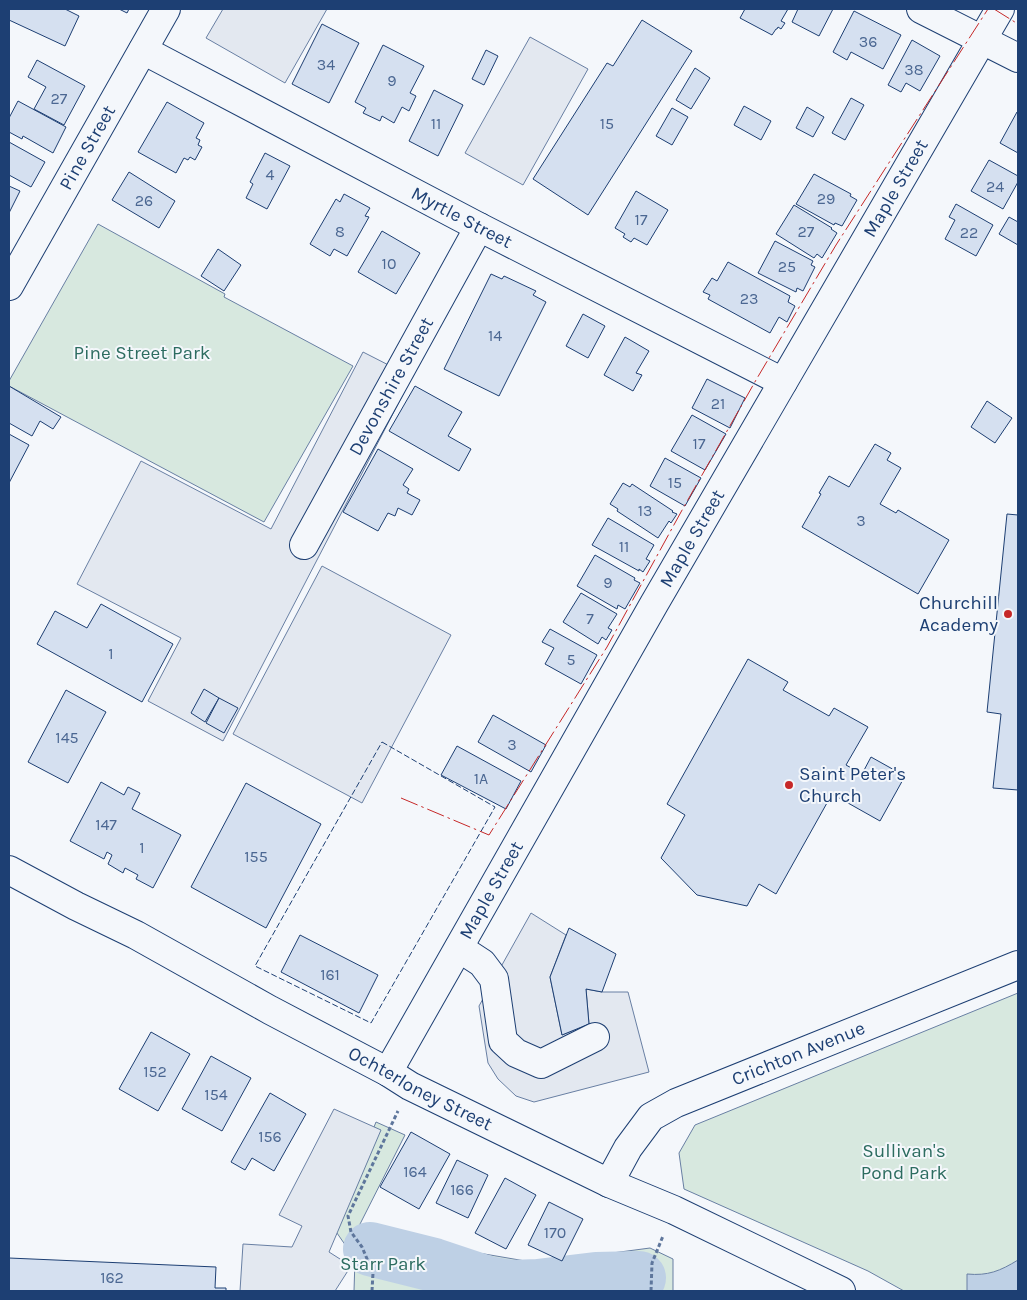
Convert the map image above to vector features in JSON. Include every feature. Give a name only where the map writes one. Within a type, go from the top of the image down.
[{"type":"main road","name":"Pine Street","points":[[9,286],[166,9]]},
{"type":"main road","points":[[921,9],[1018,58]]},
{"type":"main road","name":"Maple Street","points":[[399,1079],[459,948],[654,604],[1000,9]]},
{"type":"main road","name":"Myrtle Street","points":[[143,50],[479,228],[783,382]]},
{"type":"main road","name":"Devonshire Street","points":[[304,545],[479,228]]},
{"type":"main road","name":"Ochterloney Street","points":[[9,870],[136,936],[399,1079],[609,1183],[674,1210],[828,1288]]},
{"type":"main road","points":[[459,948],[482,963],[494,979],[503,1041],[516,1053],[541,1064],[595,1037]]},
{"type":"main road","name":"Crichton Avenue","points":[[609,1183],[628,1148],[651,1117],[676,1103],[1018,965]]},
{"type":"path","points":[[372,1291],[373,1273],[362,1247],[351,1232],[348,1216],[399,1079]]},
{"type":"path","points":[[651,1291],[652,1263],[674,1210]]},
{"type":"green space","name":"Pine Street Park","points":[[98,224],[225,294],[224,297],[353,366],[264,522],[9,386],[9,381]]},
{"type":"green space","name":"Sullivan's Pond Park","points":[[1018,993],[1018,1291],[904,1291],[868,1271],[684,1189],[679,1153],[695,1125]]},
{"type":"green space","name":"Starr Park","points":[[376,1122],[405,1135],[356,1232],[537,1263],[650,1248],[673,1259],[673,1291],[354,1291],[355,1259],[330,1223],[348,1192]]},
{"type":"shaded area","points":[[223,9],[327,9],[285,83],[206,38]]},
{"type":"shaded area","points":[[530,37],[588,69],[523,185],[465,153]]},
{"type":"shaded area","points":[[363,352],[412,377],[223,741],[148,701],[181,638],[77,584],[141,461],[271,529]]},
{"type":"shaded area","points":[[322,566],[451,635],[362,803],[233,734]]},
{"type":"shaded area","points":[[531,913],[566,935],[550,977],[562,1035],[589,1024],[586,989],[602,992],[628,992],[649,1072],[534,1102],[516,1096],[498,1079],[488,1063],[479,1006]]},
{"type":"shaded area","points":[[334,1109],[381,1130],[329,1252],[351,1266],[335,1291],[240,1291],[243,1244],[292,1247],[302,1226],[279,1215]]},
{"type":"water","points":[[1018,1260],[1018,1291],[967,1291],[967,1274],[994,1272]]},
{"type":"building","points":[[9,9],[65,9],[79,16],[65,46],[9,20]]},
{"type":"building","points":[[119,9],[129,9],[127,13]]},
{"type":"building","points":[[745,9],[788,9],[781,21],[785,23],[781,29],[778,27],[772,35],[740,18]]},
{"type":"building","points":[[798,9],[833,9],[819,36],[792,22]]},
{"type":"building","points":[[854,11],[901,35],[883,69],[851,52],[847,60],[833,52]]},
{"type":"building","points":[[642,20],[692,51],[588,215],[533,179],[607,63],[613,66]]},
{"type":"building","points":[[322,24],[359,43],[329,103],[292,84]]},
{"type":"building","points":[[912,40],[940,56],[920,91],[906,83],[901,92],[888,85]]},
{"type":"building","points":[[383,45],[424,66],[410,93],[416,96],[409,111],[402,107],[394,123],[382,116],[380,121],[363,113],[366,108],[355,102]]},
{"type":"building","points":[[486,50],[498,56],[484,85],[472,79]]},
{"type":"building","points":[[37,60],[85,86],[64,125],[34,109],[46,87],[28,77]]},
{"type":"building","points":[[695,68],[710,78],[691,109],[676,100]]},
{"type":"building","points":[[434,90],[463,105],[438,156],[409,141]]},
{"type":"building","points":[[851,98],[864,105],[845,140],[832,133]]},
{"type":"building","points":[[18,101],[66,127],[53,153],[23,136],[22,139],[9,132],[9,118]]},
{"type":"building","points":[[167,102],[204,123],[196,138],[200,140],[198,145],[202,147],[195,160],[190,157],[188,160],[184,158],[176,173],[138,152]]},
{"type":"building","points":[[744,106],[771,121],[761,140],[734,125]]},
{"type":"building","points":[[807,107],[824,117],[813,137],[796,128]]},
{"type":"building","points":[[672,108],[688,117],[672,145],[656,136]]},
{"type":"building","points":[[1018,113],[1018,153],[1000,143]]},
{"type":"building","points":[[9,142],[45,162],[31,187],[9,175]]},
{"type":"building","points":[[265,153],[290,166],[267,209],[246,198],[253,184],[250,182]]},
{"type":"building","points":[[989,160],[1018,176],[1018,182],[1003,209],[971,191]]},
{"type":"building","points":[[129,172],[175,201],[159,228],[112,200]]},
{"type":"building","points":[[814,174],[851,194],[850,196],[857,200],[842,226],[835,223],[834,225],[796,204]]},
{"type":"building","points":[[9,186],[20,191],[9,213]]},
{"type":"building","points":[[636,191],[668,210],[647,245],[634,238],[631,242],[623,237],[625,234],[615,228]]},
{"type":"building","points":[[344,194],[370,208],[365,216],[369,217],[347,256],[334,249],[330,256],[310,244],[336,199],[340,202]]},
{"type":"building","points":[[956,204],[993,225],[976,256],[945,239],[955,220],[949,217]]},
{"type":"building","points":[[794,205],[837,233],[822,258],[817,254],[814,258],[776,234]]},
{"type":"building","points":[[1009,217],[1018,222],[1018,245],[999,234]]},
{"type":"building","points":[[382,231],[420,253],[396,294],[358,272]]},
{"type":"building","points":[[775,241],[813,261],[811,265],[815,267],[803,291],[797,288],[796,292],[758,273]]},
{"type":"building","points":[[218,249],[241,265],[224,291],[201,276]]},
{"type":"building","points":[[728,262],[790,296],[788,302],[795,306],[787,322],[779,317],[770,333],[708,299],[710,295],[703,292],[712,278],[717,281]]},
{"type":"building","points":[[491,274],[502,279],[504,276],[536,291],[533,295],[546,302],[499,396],[444,369]]},
{"type":"building","points":[[583,314],[605,326],[588,358],[566,346]]},
{"type":"building","points":[[625,337],[649,351],[636,373],[642,375],[633,391],[604,375]]},
{"type":"building","points":[[707,379],[745,398],[730,428],[692,408]]},
{"type":"building","points":[[9,386],[61,417],[53,429],[40,421],[32,436],[9,423]]},
{"type":"building","points":[[415,386],[462,412],[448,436],[471,449],[459,471],[389,431]]},
{"type":"building","points":[[987,401],[1012,418],[995,443],[971,427]]},
{"type":"building","points":[[692,415],[726,434],[705,470],[671,451]]},
{"type":"building","points":[[9,434],[29,445],[9,483]]},
{"type":"building","points":[[875,444],[891,453],[887,460],[901,468],[880,504],[896,513],[898,510],[949,540],[918,594],[802,527],[829,476],[849,487]]},
{"type":"building","points":[[378,449],[413,469],[403,485],[409,489],[407,493],[420,500],[412,515],[398,508],[395,516],[388,513],[378,531],[343,512]]},
{"type":"building","points":[[665,458],[701,478],[685,506],[650,486]]},
{"type":"building","points":[[623,483],[630,487],[632,484],[677,514],[671,523],[669,521],[658,538],[617,511],[618,509],[610,504]]},
{"type":"building","name":"Churchill Academy","points":[[1007,514],[1018,515],[1018,790],[993,788],[1001,714],[987,712]]},
{"type":"building","points":[[608,518],[654,545],[646,559],[650,561],[643,572],[592,545]]},
{"type":"building","points":[[595,555],[635,578],[634,580],[640,583],[625,609],[618,605],[617,609],[577,586]]},
{"type":"building","points":[[581,593],[617,614],[608,628],[612,630],[606,640],[602,637],[598,644],[563,622]]},
{"type":"building","points":[[101,604],[173,644],[142,702],[37,644],[55,611],[87,628]]},
{"type":"building","points":[[550,629],[597,655],[581,684],[545,664],[554,648],[542,642]]},
{"type":"building","name":"Saint Peter's Church","points":[[748,659],[788,682],[783,690],[829,716],[834,708],[868,727],[846,765],[862,774],[871,757],[905,776],[880,821],[832,794],[776,894],[759,884],[747,906],[697,895],[661,858],[685,815],[667,804]]},
{"type":"building","points":[[204,689],[219,698],[205,722],[191,713]]},
{"type":"building","points":[[66,690],[106,712],[68,783],[28,762]]},
{"type":"building","points":[[219,698],[238,708],[224,733],[206,723]]},
{"type":"building","points":[[493,715],[546,745],[531,772],[478,742]]},
{"type":"building","points":[[457,746],[521,781],[506,809],[441,775]]},
{"type":"building","points":[[101,782],[124,795],[128,787],[140,793],[132,809],[181,835],[153,888],[136,879],[138,875],[125,868],[123,873],[108,864],[112,855],[107,852],[104,859],[70,841]]},
{"type":"building","points":[[246,783],[321,824],[266,928],[191,887]]},
{"type":"building","points":[[569,928],[616,954],[602,992],[586,989],[589,1024],[562,1035],[550,977]]},
{"type":"building","points":[[300,935],[378,975],[359,1013],[281,972]]},
{"type":"building","points":[[151,1032],[190,1054],[158,1111],[119,1089]]},
{"type":"building","points":[[211,1056],[251,1078],[222,1131],[182,1109]]},
{"type":"building","points":[[270,1093],[306,1114],[274,1171],[252,1158],[245,1170],[231,1162]]},
{"type":"building","points":[[411,1132],[450,1154],[419,1209],[380,1187]]},
{"type":"building","points":[[457,1160],[488,1175],[468,1218],[436,1203]]},
{"type":"building","points":[[505,1178],[536,1195],[506,1249],[475,1233]]},
{"type":"building","points":[[549,1202],[583,1219],[562,1261],[528,1245]]},
{"type":"building","points":[[9,1258],[216,1267],[215,1288],[226,1288],[226,1291],[9,1291]]},
{"type":"waterway","points":[[370,1249],[434,1265],[488,1283],[511,1287],[538,1286],[596,1279],[639,1278]]},
{"type":"fence","points":[[382,742],[495,807],[371,1023],[255,966],[382,742]]},
{"type":"power","points":[[401,798],[489,835],[607,647],[756,380],[836,245],[988,9]]},
{"type":"power","points":[[994,9],[1018,24]]},
{"type":"place","name":"Churchill Academy","points":[[1008,614]]},
{"type":"place","name":"Saint Peter's Church","points":[[789,785]]}]
